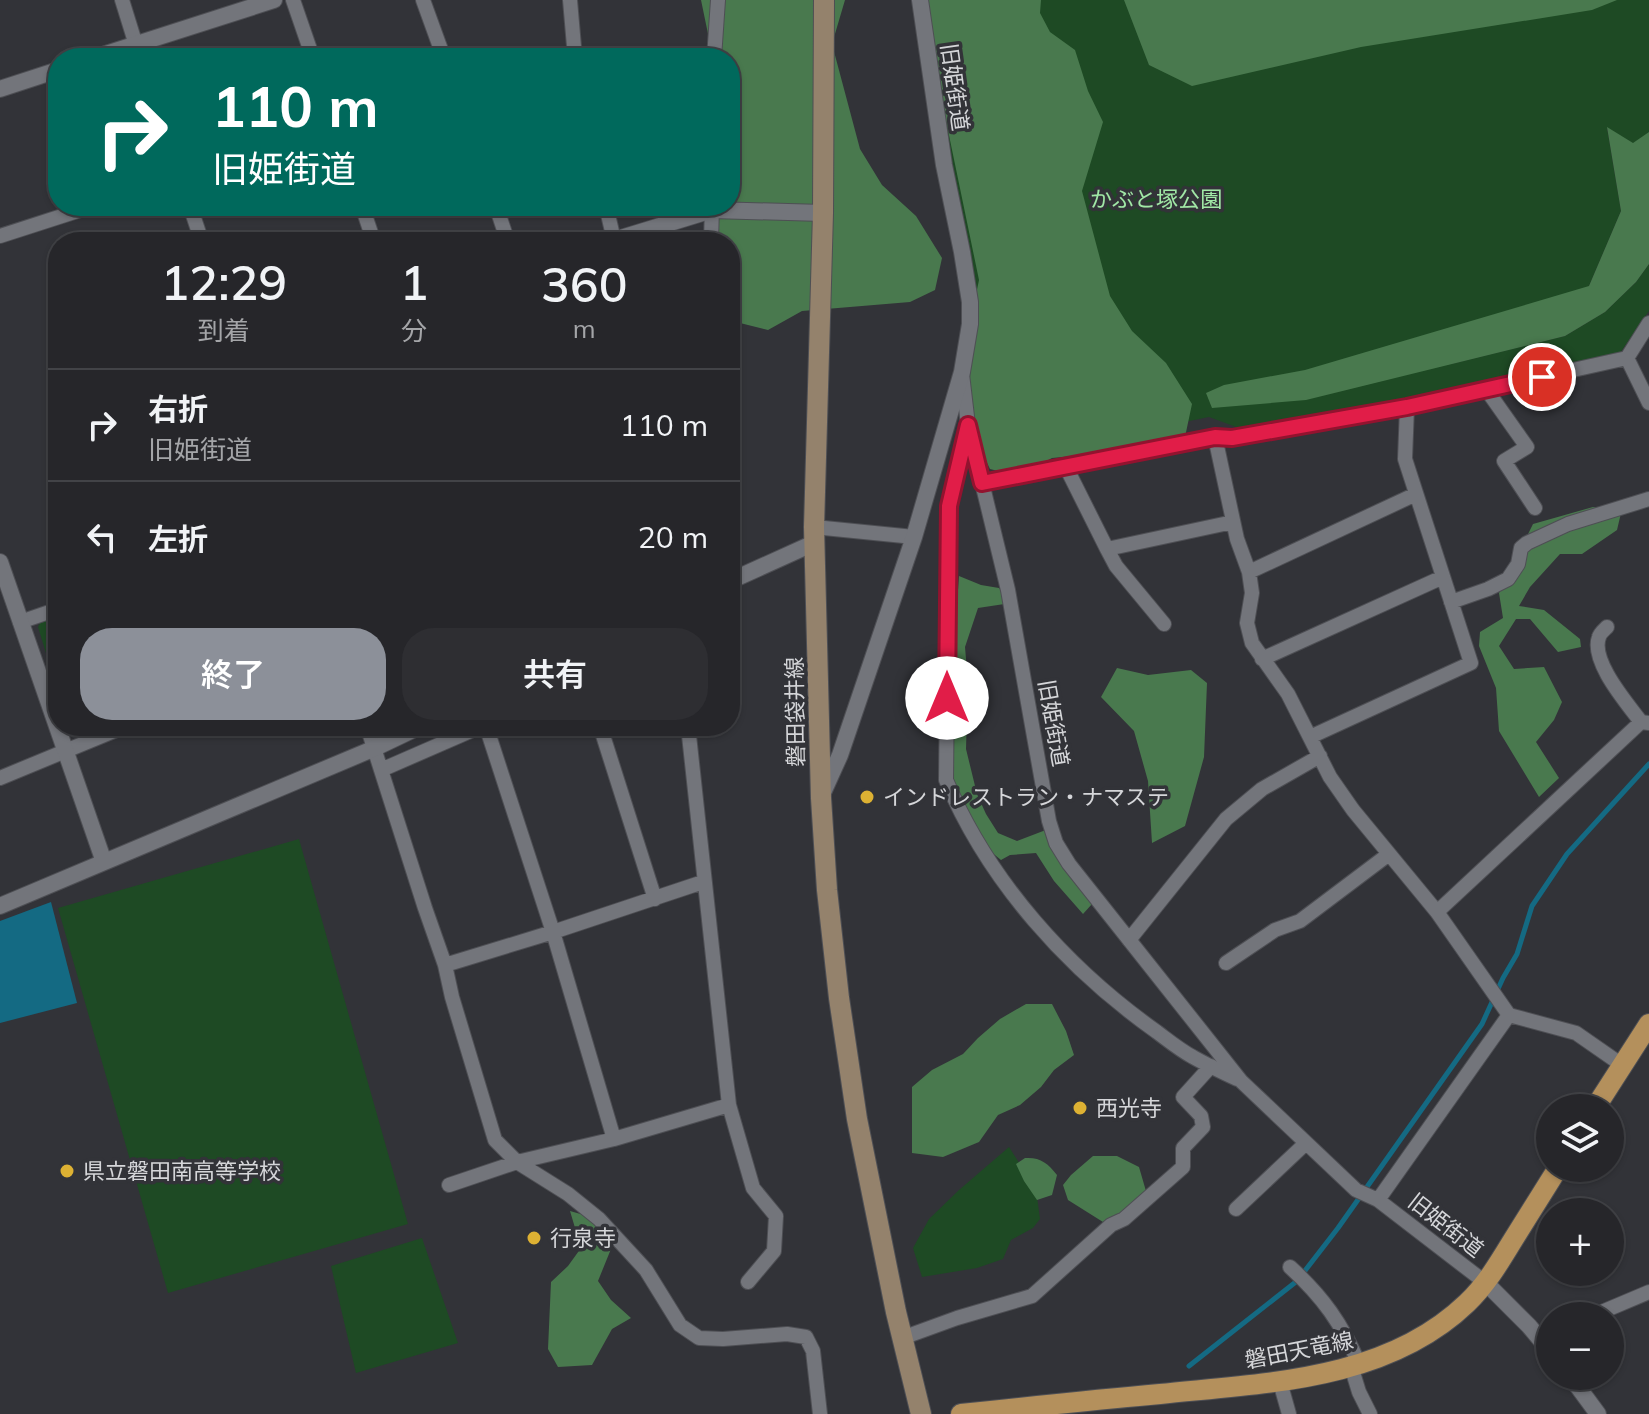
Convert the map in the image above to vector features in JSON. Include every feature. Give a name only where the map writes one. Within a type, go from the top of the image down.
[{"type":"main road","name":"磐田袋井線","points":[[824,0],[823,213],[814,535],[821,798],[827,890],[857,1119],[902,1338],[921,1414]]},
{"type":"main road","points":[[1604,1094],[1649,1024]]},
{"type":"main road","name":"磐田天竜線","points":[[961,1414],[1110,1406],[1280,1382],[1355,1365],[1397,1351],[1442,1323],[1486,1283],[1549,1182]]},
{"type":"street","points":[[122,0],[137,48]]},
{"type":"street","points":[[146,48],[274,0]]},
{"type":"street","points":[[293,0],[310,48]]},
{"type":"street","points":[[423,0],[440,48]]},
{"type":"street","points":[[570,0],[574,48]]},
{"type":"street","points":[[715,48],[718,0]]},
{"type":"street","name":"旧姫街道","points":[[920,0],[944,165],[970,302],[970,324],[962,372],[968,425],[1008,590],[1049,821],[1056,843],[1069,864],[1241,1081],[1356,1190],[1378,1200],[1486,1283]]},
{"type":"street","points":[[0,89],[48,73]]},
{"type":"street","points":[[740,209],[823,213]]},
{"type":"street","points":[[0,236],[62,216]]},
{"type":"street","points":[[639,232],[688,216]]},
{"type":"street","points":[[982,483],[1215,437],[1232,438],[1407,407],[1627,358],[1649,323]]},
{"type":"street","points":[[1627,358],[1649,403]]},
{"type":"street","points":[[821,798],[840,755],[914,537],[962,372]]},
{"type":"street","points":[[1486,389],[1527,447],[1504,461],[1535,508]]},
{"type":"street","points":[[1310,737],[1471,663],[1405,459],[1407,407]]},
{"type":"street","points":[[968,425],[949,506],[946,780],[981,849],[1029,914],[1079,969],[1126,1010],[1191,1056],[1241,1081]]},
{"type":"street","points":[[1215,437],[1237,539],[1249,572],[1252,593],[1247,623],[1252,643],[1288,694],[1330,777],[1353,810],[1437,912],[1509,1015],[1576,1033],[1622,1065]]},
{"type":"street","points":[[1066,467],[1116,566],[1164,624]]},
{"type":"street","points":[[1249,572],[1416,494]]},
{"type":"street","points":[[1451,602],[1508,579],[1518,564],[1521,548],[1527,543],[1568,524],[1649,499]]},
{"type":"street","points":[[1107,549],[1233,522]]},
{"type":"street","points":[[740,576],[814,535],[914,537]]},
{"type":"street","points":[[0,562],[48,702]]},
{"type":"street","points":[[1262,659],[1443,577]]},
{"type":"street","points":[[20,622],[48,612]]},
{"type":"street","points":[[1437,912],[1645,722],[1601,664],[1597,651],[1599,637],[1607,627]]},
{"type":"street","points":[[60,736],[104,862]]},
{"type":"street","points":[[0,778],[102,736]]},
{"type":"street","points":[[371,736],[445,965],[495,1140],[517,1162],[568,1194],[599,1219],[646,1270],[680,1325],[699,1338],[787,1334],[806,1337],[813,1351],[820,1414]]},
{"type":"street","points":[[0,906],[400,736]]},
{"type":"street","points":[[381,770],[461,736]]},
{"type":"street","points":[[487,736],[553,932],[614,1139]]},
{"type":"street","points":[[603,736],[655,899]]},
{"type":"street","points":[[689,736],[729,1105],[753,1188],[776,1216],[774,1251],[748,1282]]},
{"type":"street","points":[[1129,940],[1226,819],[1262,789],[1320,756]]},
{"type":"street","points":[[1226,963],[1275,930],[1300,921],[1389,854]]},
{"type":"street","points":[[445,965],[703,882]]},
{"type":"street","points":[[1378,1200],[1509,1015]]},
{"type":"street","points":[[902,1338],[1032,1296],[1111,1225],[1124,1219],[1183,1167],[1183,1148],[1203,1127],[1201,1116],[1183,1097],[1211,1066]]},
{"type":"street","points":[[449,1185],[517,1162],[614,1139],[729,1105]]},
{"type":"street","points":[[1236,1209],[1306,1143]]},
{"type":"street","points":[[1290,1267],[1310,1285],[1346,1334],[1359,1392],[1370,1414]]},
{"type":"street","points":[[1486,1283],[1536,1334]]},
{"type":"street","points":[[1624,1303],[1649,1292]]},
{"type":"street","points":[[1280,1382],[1289,1414]]},
{"type":"street","points":[[1580,1390],[1598,1414]]},
{"type":"green space","points":[[701,0],[845,0],[832,44],[860,149],[882,185],[916,216],[942,258],[935,290],[910,302],[802,311],[768,330],[740,323],[740,232],[718,232],[718,216],[740,216],[740,48],[711,48]]},
{"type":"green space","name":"かぶと塚公園","points":[[920,0],[1649,0],[1649,132],[1634,144],[1607,128],[1621,211],[1589,286],[1451,364],[1565,336],[1605,312],[1636,282],[1649,264],[1649,311],[1618,356],[1247,431],[1209,417],[998,460]]},
{"type":"green space","points":[[921,0],[1041,0],[1040,13],[1050,32],[1075,50],[1088,91],[1103,122],[1082,191],[1110,296],[1132,331],[1166,363],[1192,404],[1185,437],[1159,448],[1052,458],[1018,476],[990,469],[968,425],[968,333],[979,280]]},
{"type":"green space","points":[[1124,0],[1617,0],[1592,10],[1361,47],[1192,86],[1149,65]]},
{"type":"green space","points":[[1607,127],[1633,143],[1649,132],[1649,264],[1636,282],[1605,312],[1565,336],[1306,400],[1212,408],[1206,393],[1224,385],[1305,370],[1589,286],[1621,211]]},
{"type":"green space","points":[[1593,507],[1621,513],[1617,530],[1582,554],[1560,554],[1530,587],[1519,606],[1544,610],[1580,639],[1581,647],[1558,652],[1530,619],[1516,619],[1499,646],[1514,669],[1544,667],[1562,702],[1554,720],[1536,742],[1559,778],[1539,797],[1499,731],[1496,688],[1479,646],[1480,632],[1503,618],[1499,593],[1533,524]]},
{"type":"green space","points":[[959,576],[999,588],[1011,603],[978,608],[965,647],[968,682],[966,749],[977,794],[998,833],[1017,841],[1051,828],[1092,904],[1083,914],[1054,881],[1036,853],[1010,855],[1001,860],[974,838],[949,787],[946,756]]},
{"type":"green space","points":[[48,619],[48,660],[38,627],[41,621]]},
{"type":"green space","points":[[1117,668],[1148,675],[1191,670],[1207,683],[1204,757],[1185,826],[1152,843],[1148,781],[1134,731],[1101,697]]},
{"type":"green space","points":[[299,839],[408,1224],[168,1293],[58,908]]},
{"type":"green space","points":[[1026,1004],[1052,1004],[1074,1055],[1054,1070],[1041,1087],[1020,1105],[998,1115],[979,1142],[943,1157],[912,1153],[912,1087],[932,1070],[963,1054],[1000,1019]]},
{"type":"green space","points":[[1009,1147],[1036,1189],[1040,1219],[1033,1228],[1011,1240],[1003,1259],[977,1268],[922,1277],[913,1248],[929,1219]]},
{"type":"green space","points":[[1093,1156],[1117,1156],[1139,1167],[1148,1198],[1103,1222],[1068,1200],[1063,1185]]},
{"type":"green space","points":[[1025,1158],[1043,1162],[1057,1175],[1052,1195],[1037,1200],[1016,1164]]},
{"type":"green space","points":[[570,1211],[591,1217],[613,1244],[598,1281],[611,1300],[631,1318],[612,1329],[592,1365],[558,1367],[548,1349],[551,1282],[581,1248]]},
{"type":"green space","points":[[422,1238],[458,1343],[356,1373],[331,1266]]},
{"type":"water","points":[[51,902],[77,1003],[0,1023],[0,921]]},
{"type":"waterway","points":[[1189,1366],[1297,1281],[1338,1228],[1482,1024],[1517,954],[1532,906],[1567,854],[1649,764]]},
{"type":"place","name":"インドレストラン・ナマステ","points":[[867,797]]},
{"type":"place","name":"西光寺","points":[[1080,1108]]},
{"type":"place","name":"県立磐田南高等学校","points":[[67,1171]]},
{"type":"place","name":"行泉寺","points":[[534,1238]]},
{"type":"route","points":[[947,698],[949,506],[968,425],[982,483],[1215,437],[1232,438],[1407,407],[1542,377]]}]
